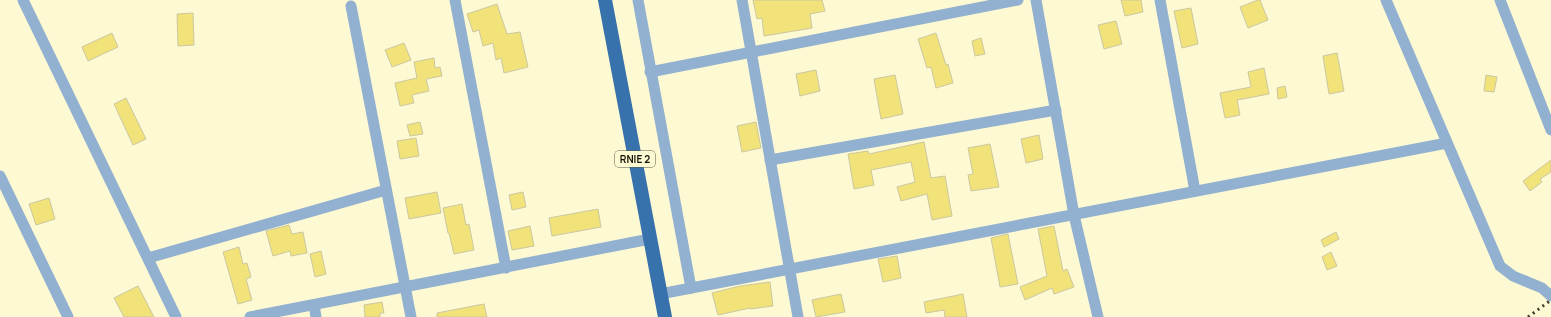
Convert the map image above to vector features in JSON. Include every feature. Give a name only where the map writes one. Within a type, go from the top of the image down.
[{"type":"main road","name":"RNIE 2","points":[[605,0],[665,317]]},
{"type":"street","points":[[23,0],[176,317]]},
{"type":"street","points":[[455,0],[506,268]]},
{"type":"street","points":[[638,0],[650,72],[691,288]]},
{"type":"street","points":[[742,0],[798,317]]},
{"type":"street","points":[[650,72],[1018,0]]},
{"type":"street","points":[[1036,0],[1074,215],[1098,317]]},
{"type":"street","points":[[1160,0],[1196,191]]},
{"type":"street","points":[[1386,0],[1500,266],[1513,276],[1542,288],[1551,296]]},
{"type":"street","points":[[1500,0],[1551,130]]},
{"type":"street","points":[[351,6],[411,317]]},
{"type":"street","points":[[770,160],[1056,110]]},
{"type":"street","points":[[660,294],[1447,143]]},
{"type":"street","points":[[0,176],[68,317]]},
{"type":"street","points":[[148,258],[386,190]]},
{"type":"street","points":[[250,317],[650,239]]},
{"type":"street","points":[[314,305],[316,317]]},
{"type":"building","points":[[753,0],[822,0],[825,11],[810,14],[812,28],[764,36],[762,18],[757,19]]},
{"type":"building","points":[[1121,0],[1141,0],[1143,12],[1125,16]]},
{"type":"building","points":[[1260,0],[1268,20],[1248,28],[1240,7]]},
{"type":"building","points":[[497,4],[507,34],[520,32],[528,67],[504,73],[501,58],[496,60],[493,43],[483,46],[479,30],[473,32],[467,14]]},
{"type":"building","points":[[1191,8],[1198,44],[1182,48],[1174,11]]},
{"type":"building","points":[[193,13],[194,45],[178,46],[177,14]]},
{"type":"building","points":[[1116,21],[1122,44],[1104,49],[1098,25]]},
{"type":"building","points":[[112,33],[118,47],[88,61],[82,47]]},
{"type":"building","points":[[936,33],[946,65],[948,64],[953,83],[936,88],[931,67],[927,68],[918,39]]},
{"type":"building","points":[[981,38],[985,54],[975,56],[972,41]]},
{"type":"building","points":[[404,43],[411,60],[392,67],[385,50]]},
{"type":"building","points":[[1337,53],[1344,91],[1329,94],[1323,56]]},
{"type":"building","points":[[434,58],[435,68],[440,67],[442,76],[426,79],[429,91],[412,95],[414,103],[400,106],[395,83],[417,78],[414,62]]},
{"type":"building","points":[[1264,68],[1269,94],[1237,100],[1240,115],[1225,118],[1220,93],[1251,87],[1248,72]]},
{"type":"building","points":[[816,70],[820,91],[800,96],[796,74]]},
{"type":"building","points":[[895,75],[903,114],[881,119],[874,79]]},
{"type":"building","points":[[1486,75],[1497,77],[1494,92],[1484,91]]},
{"type":"building","points":[[1285,86],[1287,97],[1278,99],[1277,88]]},
{"type":"building","points":[[126,98],[146,139],[133,145],[114,104]]},
{"type":"building","points":[[420,122],[423,134],[410,136],[407,125]]},
{"type":"building","points":[[756,122],[761,148],[742,152],[737,126]]},
{"type":"building","points":[[1039,135],[1043,159],[1026,163],[1021,139]]},
{"type":"building","points":[[416,138],[419,156],[400,159],[397,141]]},
{"type":"building","points":[[924,142],[931,178],[945,176],[952,216],[932,220],[927,194],[901,201],[897,187],[915,182],[911,162],[871,170],[874,185],[854,189],[848,154],[868,151],[869,154]]},
{"type":"building","points":[[990,144],[999,187],[971,191],[968,175],[973,174],[968,148]]},
{"type":"building","points":[[1551,160],[1551,172],[1540,179],[1542,182],[1530,191],[1523,181]]},
{"type":"building","points":[[437,192],[441,213],[409,219],[405,198]]},
{"type":"building","points":[[523,192],[526,207],[512,210],[509,195]]},
{"type":"building","points":[[49,198],[55,219],[36,225],[29,204]]},
{"type":"building","points":[[462,204],[466,225],[469,224],[474,250],[454,254],[443,208]]},
{"type":"building","points":[[598,209],[601,227],[552,236],[549,218]]},
{"type":"building","points":[[289,225],[292,234],[303,232],[307,253],[291,256],[290,251],[273,256],[266,231]]},
{"type":"building","points":[[530,226],[534,246],[512,250],[508,231]]},
{"type":"building","points":[[1054,226],[1063,271],[1067,269],[1074,287],[1054,294],[1052,288],[1025,300],[1020,287],[1047,276],[1038,229]]},
{"type":"building","points":[[1336,232],[1339,239],[1324,247],[1321,240]]},
{"type":"building","points":[[1008,234],[1018,284],[1000,287],[991,238]]},
{"type":"building","points":[[239,247],[243,264],[247,263],[251,277],[246,279],[252,300],[238,304],[223,252]]},
{"type":"building","points":[[321,251],[326,274],[315,277],[310,254]]},
{"type":"building","points":[[1331,252],[1337,266],[1327,270],[1322,257]]},
{"type":"building","points":[[897,256],[901,278],[883,282],[878,259]]},
{"type":"building","points":[[770,282],[773,306],[750,308],[718,315],[712,293],[740,286]]},
{"type":"building","points":[[138,286],[154,317],[124,317],[114,298]]},
{"type":"building","points":[[841,294],[845,312],[816,317],[812,300]]},
{"type":"building","points":[[963,294],[967,317],[945,317],[944,310],[926,313],[924,302]]},
{"type":"building","points":[[382,302],[384,313],[380,313],[380,317],[365,317],[364,305]]},
{"type":"building","points":[[484,304],[487,317],[437,317],[437,313]]},
{"type":"railway","points":[[1528,317],[1551,300]]}]
